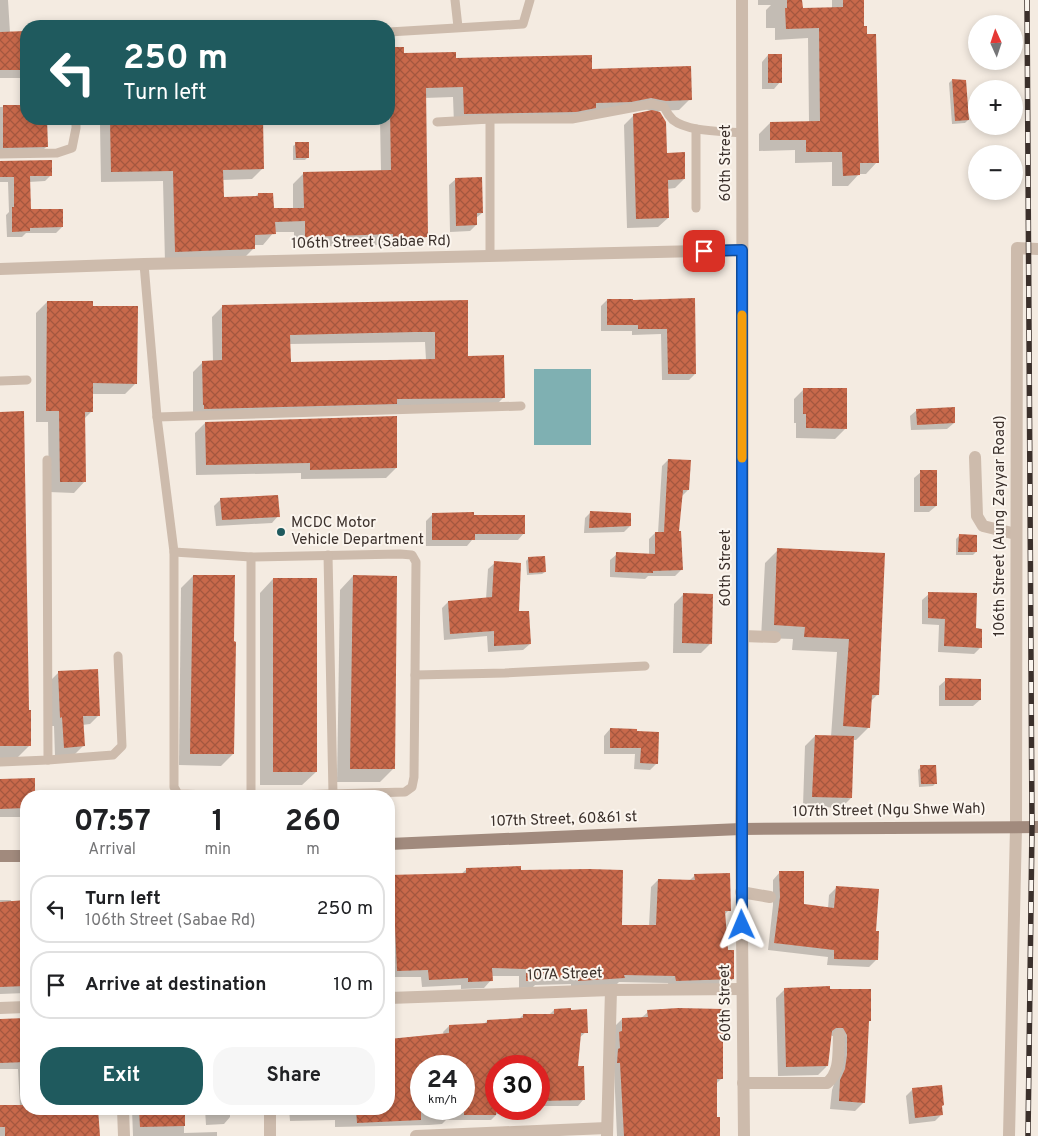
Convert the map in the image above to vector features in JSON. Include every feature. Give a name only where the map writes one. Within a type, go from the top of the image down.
[{"type":"street","name":"60th Street","points":[[742,0],[743,636],[741,892],[744,1136]]},
{"type":"street","name":"106th Street (Aung Zayyar Road)","points":[[1009,1136],[1016,827],[1017,248],[1038,249]]},
{"type":"street","name":"106th Street (Sabae Rd)","points":[[0,269],[742,250]]},
{"type":"street","points":[[974,457],[977,516],[982,526],[1016,534]]},
{"type":"street","points":[[743,636],[775,636]]},
{"type":"street","name":"107th Street (Ngu Shwe Wah)","points":[[741,829],[1038,827]]},
{"type":"street","name":"107th Street, 60&61 st","points":[[395,844],[741,829]]},
{"type":"street","points":[[0,856],[20,856]]},
{"type":"street","points":[[741,892],[770,897]]},
{"type":"street","name":"107A Street","points":[[395,998],[611,990],[742,989]]},
{"type":"street","points":[[416,1136],[607,1132],[611,990]]},
{"type":"street","points":[[0,1008],[20,1007]]},
{"type":"street","points":[[743,1083],[827,1082],[832,1078],[837,1069],[839,1035]]},
{"type":"street","points":[[124,1115],[124,1136]]},
{"type":"street","points":[[270,1115],[270,1136]]},
{"type":"lane","points":[[455,0],[458,27]]},
{"type":"lane","points":[[395,32],[523,24],[530,0]]},
{"type":"lane","points":[[436,122],[490,119],[572,119],[652,104],[664,107],[672,119],[682,125],[696,129],[742,133]]},
{"type":"lane","points":[[490,119],[490,256]]},
{"type":"lane","points":[[0,154],[57,153],[72,148],[76,125]]},
{"type":"lane","points":[[696,129],[696,208]]},
{"type":"lane","points":[[144,264],[157,417],[174,552],[174,787],[176,790]]},
{"type":"lane","points":[[0,380],[27,380]]},
{"type":"lane","points":[[157,417],[521,406]]},
{"type":"lane","points":[[47,460],[48,760]]},
{"type":"lane","points":[[174,552],[251,557],[412,555],[416,562],[414,777],[412,787],[405,792],[395,793]]},
{"type":"lane","points":[[328,555],[333,790]]},
{"type":"lane","points":[[251,557],[251,790]]},
{"type":"lane","points":[[0,762],[113,755],[122,746],[118,656]]},
{"type":"lane","points":[[415,675],[506,673],[645,666]]},
{"type":"water","points":[[534,369],[591,369],[591,445],[534,445]]},
{"type":"building","points":[[787,0],[802,0],[803,8],[843,7],[843,0],[864,0],[864,26],[867,26],[867,34],[876,34],[879,163],[860,163],[860,175],[843,176],[842,152],[806,152],[806,140],[770,140],[770,122],[820,121],[819,28],[786,29],[785,8],[787,8]]},
{"type":"building","points":[[20,31],[20,70],[0,70],[0,32]]},
{"type":"building","points":[[395,47],[404,47],[404,53],[456,52],[456,58],[592,55],[592,69],[691,66],[692,100],[666,101],[651,98],[631,102],[596,103],[596,108],[576,112],[464,114],[463,87],[426,88],[428,237],[393,238],[393,234],[305,237],[305,221],[275,222],[276,234],[255,235],[255,249],[175,252],[173,171],[111,172],[110,125],[263,125],[264,169],[223,170],[224,197],[258,196],[258,193],[273,193],[274,208],[304,208],[303,172],[391,170],[390,125],[395,125]]},
{"type":"building","points":[[768,54],[782,54],[782,83],[768,83]]},
{"type":"building","points":[[952,79],[966,80],[968,120],[955,121]]},
{"type":"building","points":[[3,105],[20,105],[20,125],[47,125],[48,147],[3,148]]},
{"type":"building","points":[[652,110],[660,112],[666,122],[667,153],[685,152],[685,179],[668,180],[669,218],[636,219],[633,114]]},
{"type":"building","points":[[295,142],[309,142],[309,158],[296,158]]},
{"type":"building","points":[[52,160],[52,176],[30,176],[31,209],[63,209],[63,227],[30,228],[30,231],[12,232],[14,177],[0,177],[0,161]]},
{"type":"building","points":[[482,177],[483,213],[477,213],[477,225],[456,226],[455,178]]},
{"type":"building","points":[[695,298],[696,374],[668,374],[667,329],[638,329],[638,325],[607,325],[607,299]]},
{"type":"building","points":[[468,300],[468,356],[504,355],[505,398],[397,399],[397,404],[204,409],[202,361],[222,360],[222,305]],"holes":[[[435,332],[435,359],[291,362],[290,335]]]},
{"type":"building","points":[[47,301],[93,301],[93,306],[138,306],[137,384],[93,383],[93,412],[85,412],[86,482],[60,482],[59,411],[46,411]]},
{"type":"building","points":[[803,388],[847,388],[847,429],[806,428],[806,414],[803,414]]},
{"type":"building","points":[[955,407],[955,423],[917,425],[916,409]]},
{"type":"building","points":[[24,411],[31,746],[0,746],[0,412]]},
{"type":"building","points":[[397,416],[397,468],[310,470],[310,463],[206,465],[205,422]]},
{"type":"building","points":[[668,459],[691,460],[689,490],[683,490],[679,531],[681,531],[683,570],[653,571],[653,573],[615,572],[616,552],[655,554],[655,532],[664,532]]},
{"type":"building","points":[[920,470],[937,470],[937,506],[920,506]]},
{"type":"building","points":[[278,495],[280,517],[222,520],[220,498]]},
{"type":"building","points":[[590,511],[631,513],[631,526],[589,528]]},
{"type":"building","points":[[474,512],[474,515],[525,515],[525,534],[475,534],[475,540],[432,540],[432,513]]},
{"type":"building","points":[[959,534],[977,535],[977,552],[958,552]]},
{"type":"building","points":[[777,548],[885,553],[879,695],[872,695],[870,728],[843,726],[849,639],[804,637],[805,627],[774,625]]},
{"type":"building","points":[[545,556],[546,572],[529,573],[528,557]]},
{"type":"building","points":[[494,561],[521,563],[519,611],[529,611],[531,644],[494,646],[494,631],[450,634],[448,601],[492,597]]},
{"type":"building","points":[[193,575],[235,575],[234,754],[190,754]]},
{"type":"building","points":[[353,575],[397,576],[395,769],[350,769]]},
{"type":"building","points":[[273,578],[317,578],[317,772],[273,772]]},
{"type":"building","points":[[928,592],[977,593],[976,628],[982,629],[982,648],[944,646],[945,619],[928,618]]},
{"type":"building","points":[[683,593],[713,594],[712,644],[682,643]]},
{"type":"building","points":[[98,669],[100,716],[83,716],[85,746],[64,748],[62,717],[60,718],[58,671]]},
{"type":"building","points":[[945,678],[981,679],[981,700],[945,700]]},
{"type":"building","points":[[610,728],[659,732],[658,764],[640,763],[641,748],[610,748]]},
{"type":"building","points":[[815,735],[854,736],[852,798],[812,797]]},
{"type":"building","points":[[920,765],[936,765],[937,784],[921,784]]},
{"type":"building","points":[[35,778],[35,790],[20,790],[20,808],[0,809],[0,779]]},
{"type":"building","points":[[521,866],[521,870],[623,870],[622,925],[656,925],[658,879],[695,880],[694,874],[730,873],[731,911],[725,911],[728,950],[734,950],[734,979],[676,981],[675,976],[624,975],[625,978],[578,981],[578,977],[542,978],[542,980],[526,981],[526,969],[492,968],[493,981],[468,982],[468,978],[429,980],[428,970],[397,971],[395,875],[466,873],[466,868]]},
{"type":"building","points":[[779,871],[804,871],[804,904],[834,908],[836,886],[879,889],[876,931],[879,931],[878,960],[834,959],[834,950],[774,943],[780,897]]},
{"type":"building","points":[[20,900],[20,986],[0,987],[0,902]]},
{"type":"building","points":[[830,986],[830,989],[871,989],[871,1021],[869,1021],[865,1103],[839,1101],[840,1080],[845,1069],[847,1055],[847,1035],[843,1028],[836,1028],[832,1031],[828,1066],[786,1067],[784,988]]},
{"type":"building","points":[[678,1008],[723,1009],[723,1079],[717,1079],[717,1117],[720,1117],[720,1136],[624,1136],[620,1063],[617,1063],[622,1018],[648,1017],[647,1010]]},
{"type":"building","points":[[554,1009],[587,1009],[588,1033],[581,1033],[578,1066],[584,1066],[585,1100],[550,1101],[550,1055],[485,1055],[485,1115],[475,1115],[475,1055],[410,1055],[410,1120],[421,1120],[357,1123],[356,1115],[395,1115],[395,1038],[449,1033],[449,1025],[487,1023],[487,1020],[523,1018],[523,1014],[554,1014]]},
{"type":"building","points":[[20,1018],[20,1062],[0,1063],[0,1019]]},
{"type":"building","points":[[942,1085],[943,1115],[915,1118],[912,1088]]},
{"type":"building","points":[[0,1105],[20,1105],[20,1115],[98,1115],[100,1136],[5,1136],[5,1127],[0,1127]]},
{"type":"building","points":[[139,1115],[185,1115],[185,1126],[140,1127]]},
{"type":"railway","points":[[1027,0],[1032,827],[1028,1136]]},
{"type":"slow traffic","points":[[742,315],[742,458]]},
{"type":"place","name":"MCDC Motor Vehicle Department","points":[[281,532]]},
{"type":"route","points":[[704,251],[742,250],[742,925]]}]
